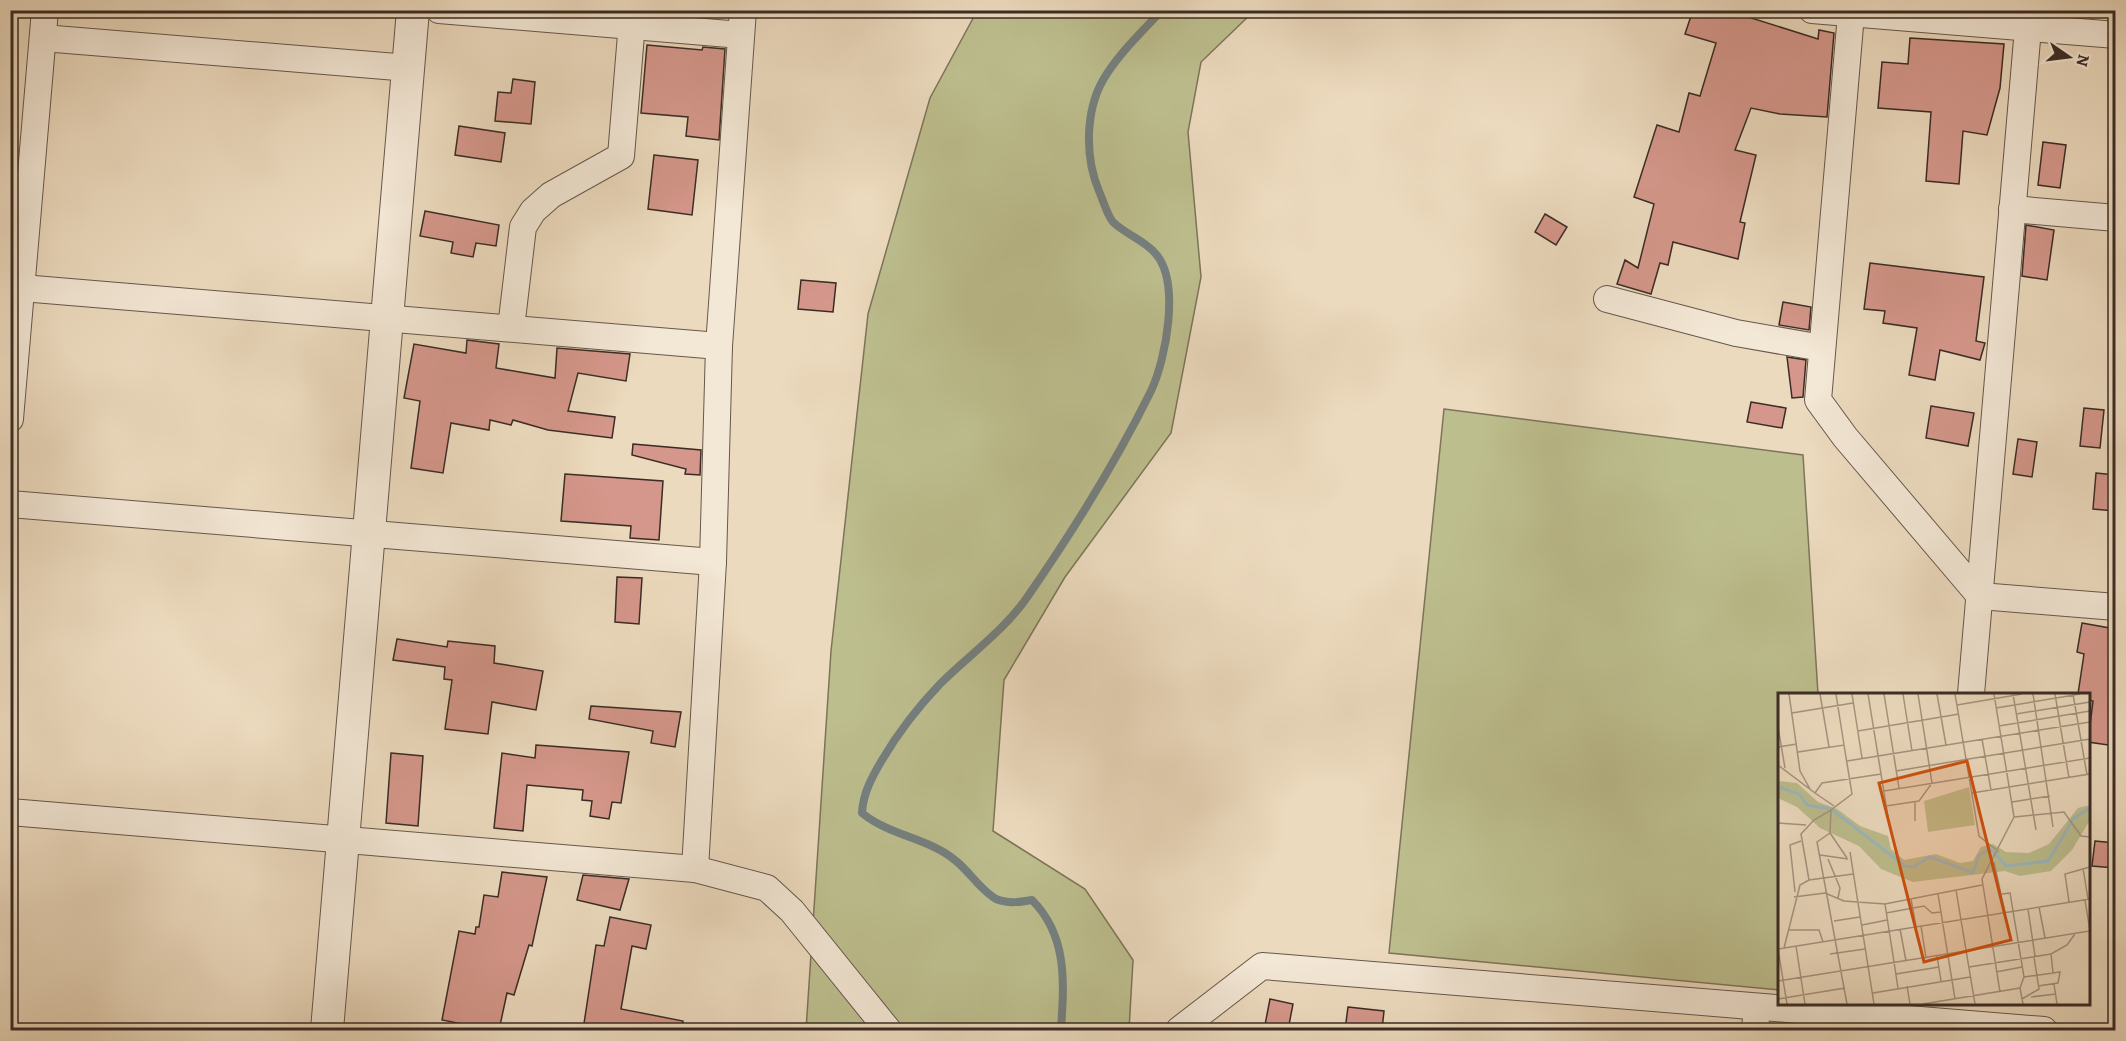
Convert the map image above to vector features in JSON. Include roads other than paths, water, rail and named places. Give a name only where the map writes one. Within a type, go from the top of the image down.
[{"type":"street","points":[[10,419],[21,165],[43,38],[45,10]]},
{"type":"street","points":[[327,1030],[414,10]]},
{"type":"street","points":[[439,10],[742,23],[719,346],[713,562],[694,869]]},
{"type":"street","points":[[1812,10],[2115,35]]},
{"type":"street","points":[[1851,14],[1818,400],[1845,437],[1980,596],[2115,607]]},
{"type":"street","points":[[511,328],[523,227],[533,211],[551,195],[621,156],[633,18]]},
{"type":"street","points":[[1971,693],[2028,28]]},
{"type":"street","points":[[43,38],[409,68]]},
{"type":"street","points":[[2012,209],[2115,218]]},
{"type":"street","points":[[16,287],[719,346]]},
{"type":"street","points":[[1607,299],[1736,333],[1822,348]]},
{"type":"street","points":[[10,504],[713,562]]},
{"type":"street","points":[[10,812],[694,869],[767,888],[792,911],[888,1030]]},
{"type":"street","points":[[1179,1030],[1262,966],[1756,1019],[1944,1019],[2044,1030]]},
{"type":"waterway","points":[[1061,1030],[1063,978],[1058,945],[1044,914],[1032,900],[1010,902],[996,899],[985,891],[961,865],[945,853],[885,827],[862,813],[866,792],[872,779],[888,750],[909,720],[940,684],[1009,620],[1045,571],[1109,470],[1138,418],[1157,377],[1166,341],[1168,320],[1169,301],[1163,266],[1155,253],[1113,222],[1109,215],[1094,178],[1089,135],[1093,106],[1103,80],[1123,52],[1162,10]]}]
